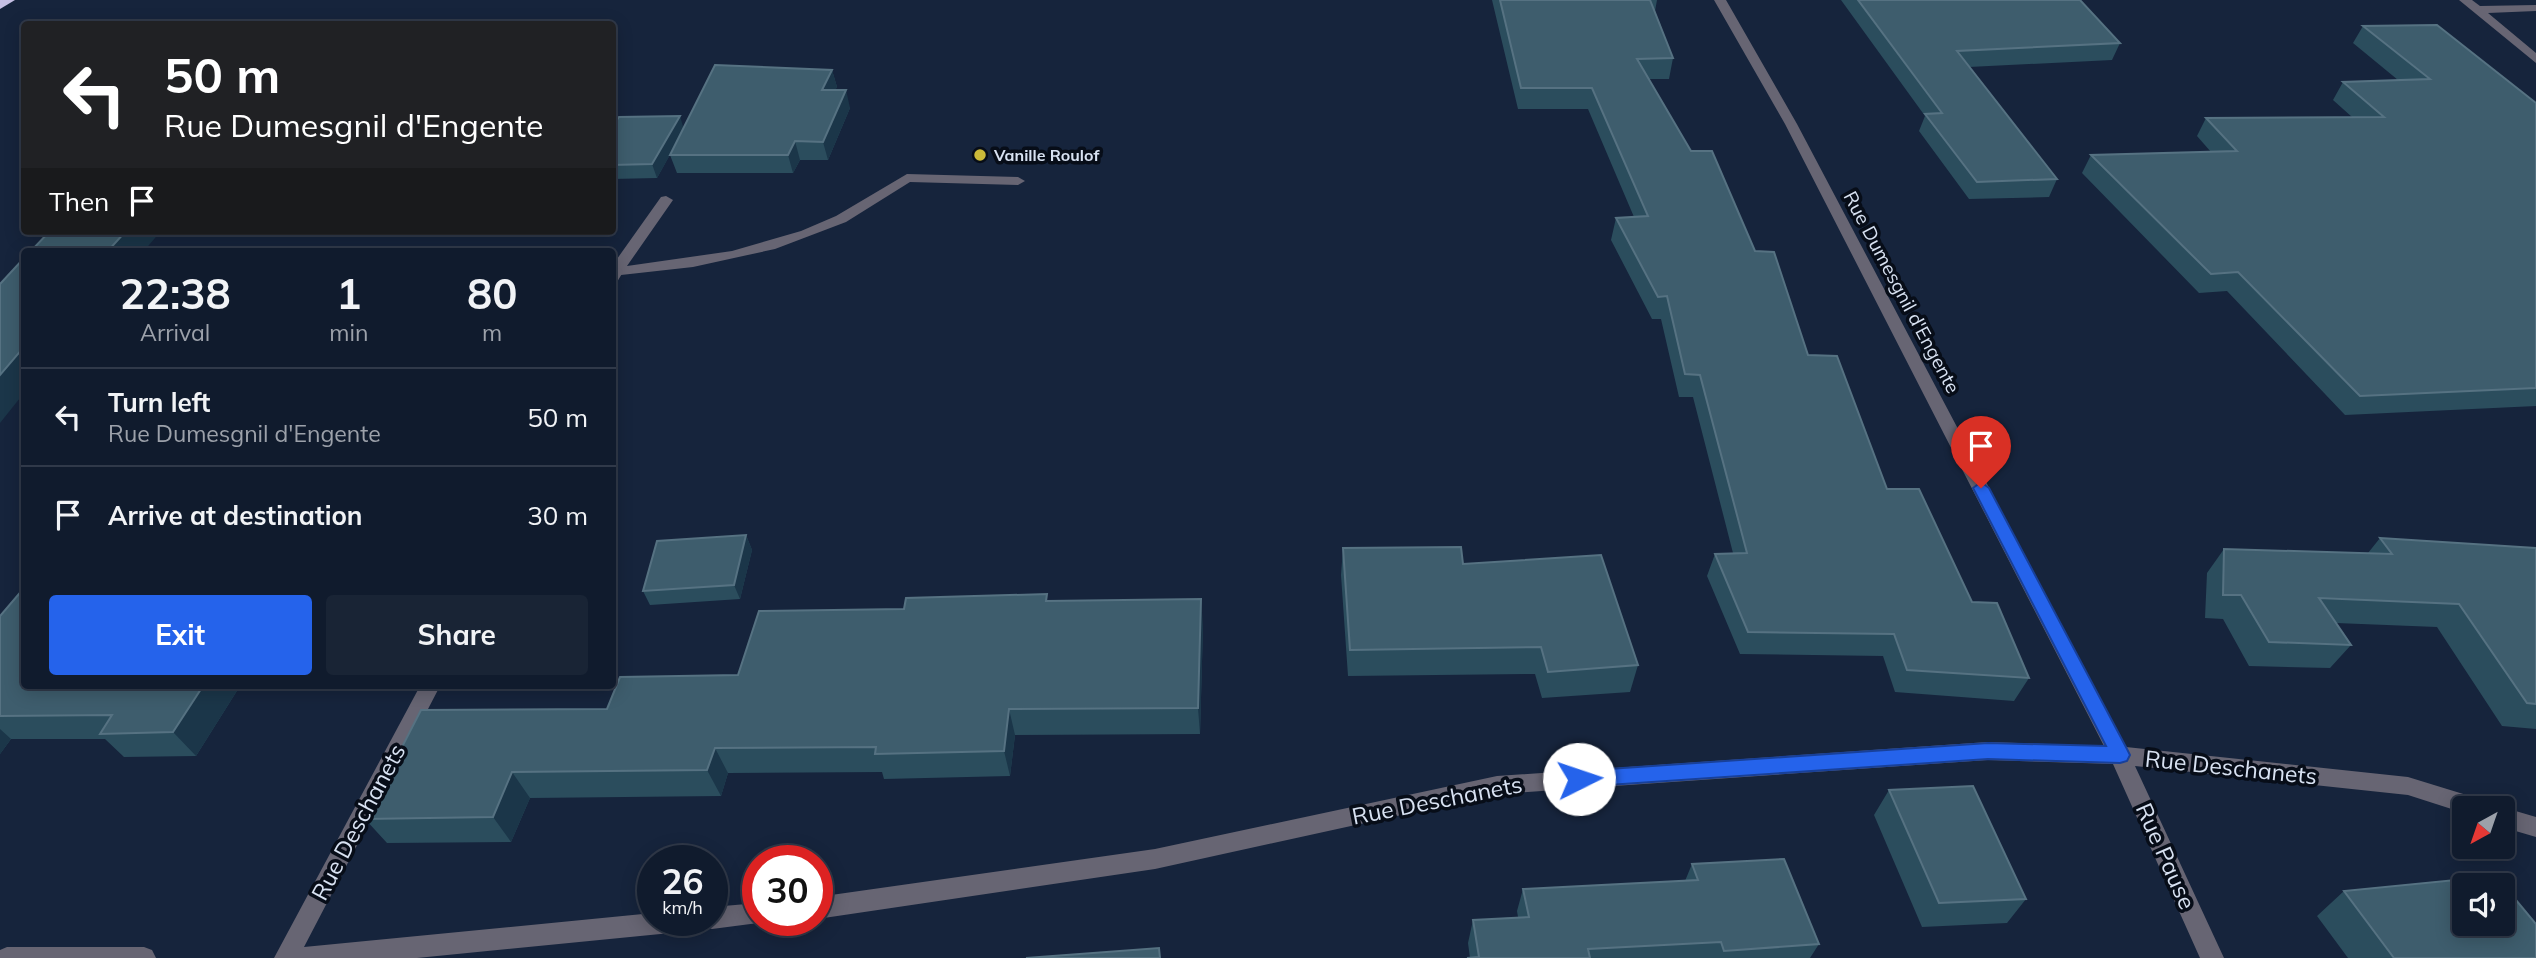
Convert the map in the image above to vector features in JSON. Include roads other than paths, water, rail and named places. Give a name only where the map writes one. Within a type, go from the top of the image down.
[{"type":"highway","points":[[0,5],[8,0]]},
{"type":"street","name":"Rue Dumesgnil d'Engente","points":[[1720,0],[1791,124],[2120,755]]},
{"type":"street","points":[[2465,0],[2536,59]]},
{"type":"street","points":[[2477,10],[2536,8]]},
{"type":"street","points":[[616,276],[732,258],[842,221],[876,202],[907,178],[1018,181]]},
{"type":"street","points":[[616,273],[666,200]]},
{"type":"street","name":"Rue Deschanets","points":[[286,958],[428,689]]},
{"type":"street","name":"Rue Deschanets","points":[[833,906],[1155,859],[1497,785],[1988,751],[2120,755],[2408,786],[2452,800]]},
{"type":"street","name":"Rue Pause","points":[[2120,755],[2211,958]]},
{"type":"street","points":[[2515,821],[2536,827]]},
{"type":"street","points":[[304,958],[637,925]]},
{"type":"street","points":[[7,958],[144,958]]},
{"type":"place","name":"Vanille Roulof","points":[[980,155]]}]
